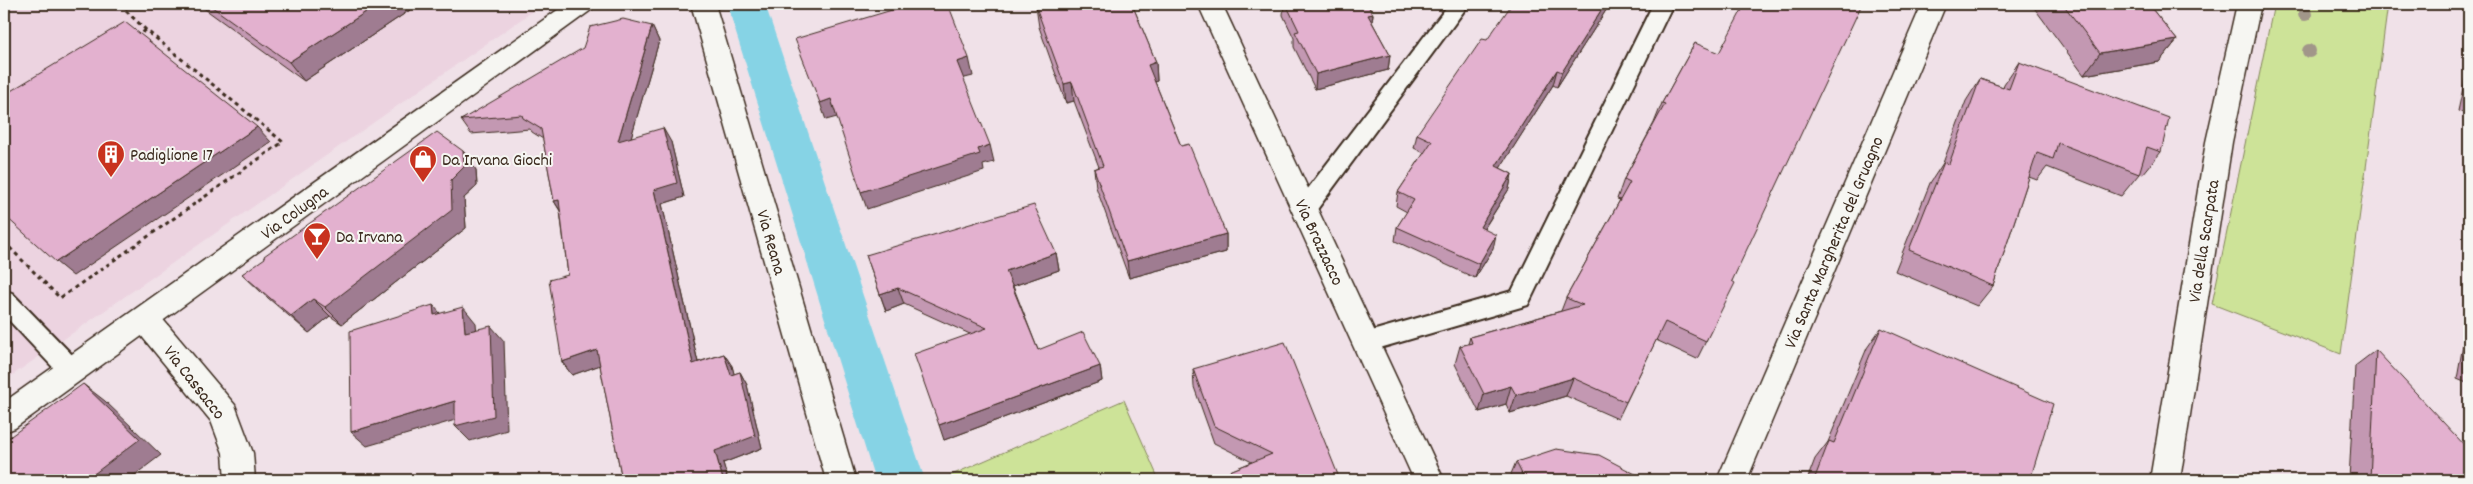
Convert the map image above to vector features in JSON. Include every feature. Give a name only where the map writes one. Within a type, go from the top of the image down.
[{"type":"street","name":"Via Colugna","points":[[4,419],[145,320],[583,4]]},
{"type":"street","name":"Via Reana","points":[[703,4],[841,480]]},
{"type":"street","name":"Via Brazzacco","points":[[1210,4],[1429,480]]},
{"type":"street","name":"Via Santa Margherita del Gruagno","points":[[1732,480],[1934,4]]},
{"type":"street","name":"Via della Scarpata","points":[[2165,480],[2219,142],[2249,4]]},
{"type":"street","name":"Via Cassacco","points":[[145,320],[224,414],[238,453],[240,480]]},
{"type":"lane","points":[[1304,208],[1459,4]]},
{"type":"lane","points":[[1366,342],[1520,298],[1663,4]]},
{"type":"lane","points":[[4,300],[72,370]]},
{"type":"path","points":[[4,242],[60,298],[283,142],[146,30],[124,9],[134,4]]},
{"type":"path","points":[[130,41],[146,30]]},
{"type":"shaded area","points":[[4,4],[543,4],[4,381]]},
{"type":"green space","points":[[2274,4],[2388,4],[2341,354],[2212,304]]},
{"type":"green space","points":[[1124,400],[1159,480],[940,480]]},
{"type":"building","points":[[208,4],[378,4],[289,62]]},
{"type":"building","points":[[912,4],[948,4],[969,58],[957,62],[990,145],[978,149],[980,154],[861,192],[831,99],[820,103],[795,39]]},
{"type":"building","points":[[1051,4],[1132,4],[1156,62],[1148,65],[1181,146],[1189,144],[1226,234],[1127,261],[1094,169],[1103,166],[1072,82],[1064,84],[1036,7]]},
{"type":"building","points":[[1286,4],[1367,4],[1373,14],[1368,15],[1390,55],[1316,74],[1295,32],[1299,31]]},
{"type":"building","points":[[1512,4],[1605,4],[1562,72],[1557,70],[1496,166],[1512,174],[1480,227],[1496,235],[1479,264],[1397,227],[1414,200],[1398,192],[1432,141],[1417,134],[1482,39],[1487,40]]},
{"type":"building","points":[[1745,4],[1862,4],[1732,281],[1735,283],[1706,341],[1665,322],[1626,402],[1573,378],[1516,395],[1511,386],[1484,394],[1460,346],[1472,343],[1470,337],[1583,305],[1566,298],[1630,182],[1624,179],[1665,104],[1662,103],[1695,43],[1719,53]]},
{"type":"building","points":[[2063,4],[2148,4],[2177,40],[2100,53]]},
{"type":"building","points":[[623,19],[652,26],[618,141],[663,128],[677,183],[654,190],[693,364],[724,354],[731,375],[740,372],[755,436],[715,451],[723,480],[622,480],[597,350],[562,362],[549,280],[568,275],[559,200],[554,201],[541,129],[523,118],[522,115],[461,120],[583,48],[590,27]]},
{"type":"building","name":"Padiglione 17","points":[[125,22],[257,127],[56,262],[4,215],[4,95]]},
{"type":"building","points":[[2019,62],[2169,118],[2161,152],[2147,147],[2139,174],[2058,143],[2053,159],[2037,153],[1993,286],[1909,250],[1944,162],[1949,164],[1980,79],[2009,89]]},
{"type":"building","points":[[437,132],[463,151],[464,167],[451,180],[452,210],[325,307],[313,299],[291,316],[242,274],[265,258],[264,256]]},
{"type":"building","points":[[1034,205],[1056,253],[1006,271],[1038,350],[1083,332],[1100,366],[939,425],[914,354],[987,328],[898,288],[880,294],[866,255]]},
{"type":"building","points":[[433,305],[434,315],[463,307],[465,332],[491,326],[494,416],[455,426],[455,401],[351,432],[350,331]]},
{"type":"building","points":[[1881,328],[2053,404],[2030,480],[1814,480],[1829,441],[1834,443]]},
{"type":"building","points":[[1285,342],[1340,480],[1233,480],[1230,471],[1272,454],[1214,426],[1193,369]]},
{"type":"building","points":[[2376,350],[2469,450],[2469,480],[2370,480]]},
{"type":"building","points":[[83,384],[140,439],[86,480],[63,480],[61,478],[57,480],[4,480],[4,441]]},
{"type":"building","points":[[1556,449],[1599,455],[1639,476],[1637,480],[1525,480],[1516,462]]},
{"type":"waterway","points":[[746,4],[900,480]]},
{"type":"place","name":"Padiglione 17","points":[[111,178]]},
{"type":"place","name":"Da Irvana Giochi","points":[[423,183]]},
{"type":"place","name":"Da Irvana","points":[[317,260]]}]
